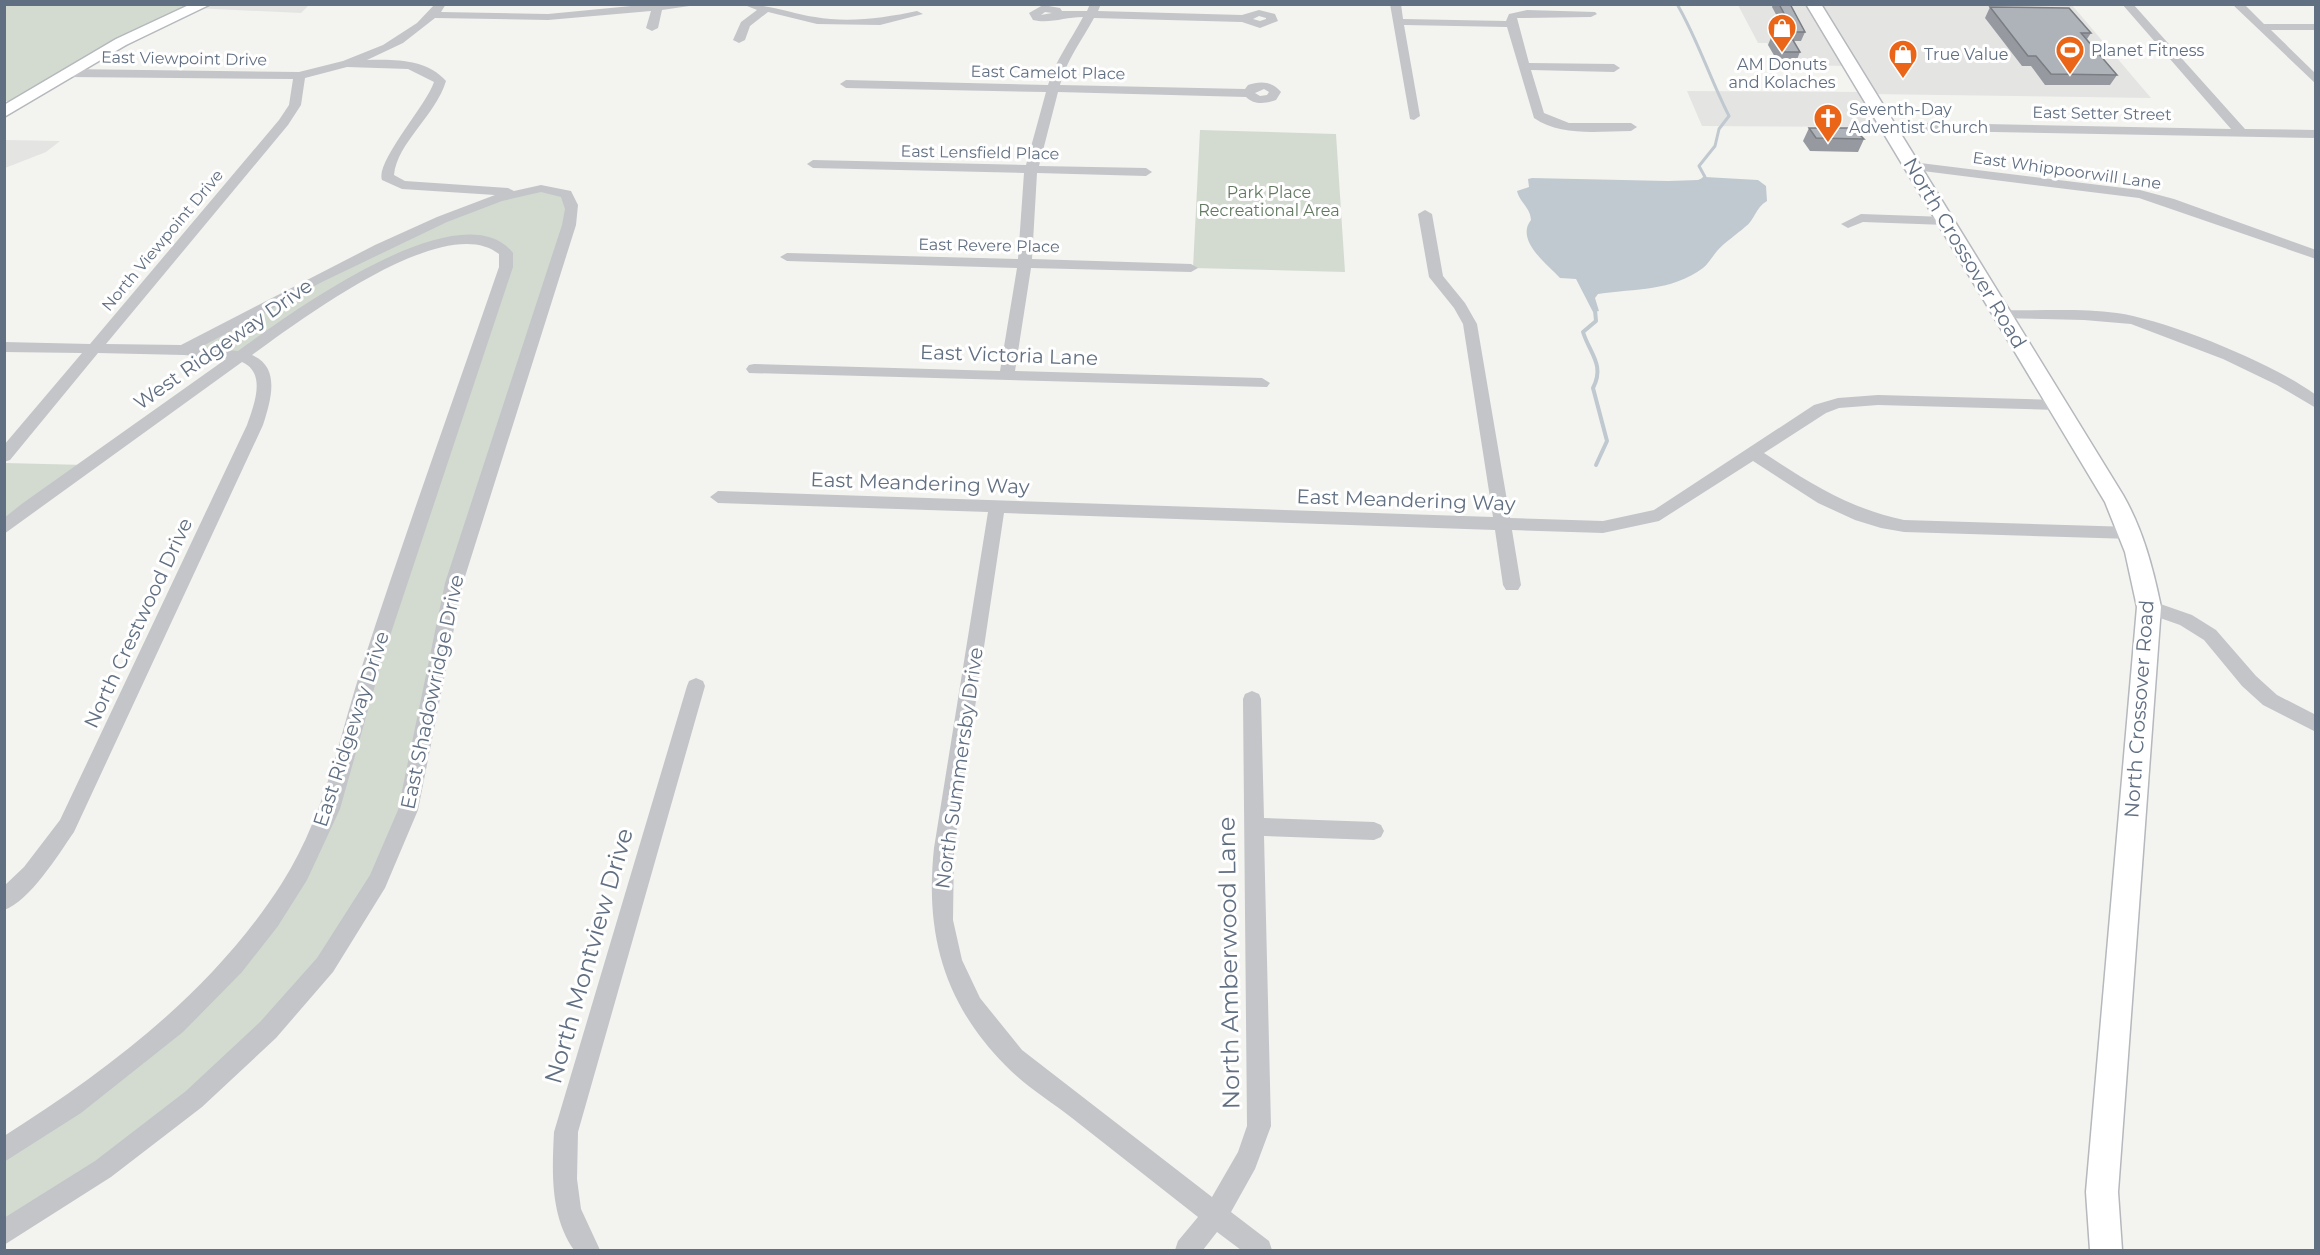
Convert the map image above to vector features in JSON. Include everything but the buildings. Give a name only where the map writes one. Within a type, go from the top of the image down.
[{"type":"main road","points":[[4,112],[147,28],[204,4]]},
{"type":"main road","name":"North Crossover Road","points":[[1813,4],[2058,405],[2132,533],[2141,560],[2149,607],[2102,1192],[2106,1251]]},
{"type":"street","points":[[299,76],[347,63],[403,40],[425,25],[437,10],[548,16],[698,4]]},
{"type":"street","points":[[747,4],[803,20],[915,26],[918,9],[866,23]]},
{"type":"street","points":[[1395,4],[1414,116]]},
{"type":"street","points":[[2127,4],[2240,131]]},
{"type":"street","points":[[2237,4],[2316,81]]},
{"type":"street","points":[[652,28],[657,6]]},
{"type":"street","points":[[739,40],[745,24],[765,9]]},
{"type":"street","points":[[1058,14],[1088,9],[1246,19]]},
{"type":"street","points":[[1006,376],[1025,264],[1031,170],[1059,66],[1067,58],[1088,9]]},
{"type":"street","points":[[1591,14],[1527,13],[1513,16],[1511,24],[1538,115],[1547,122],[1562,126],[1631,127]]},
{"type":"street","points":[[1398,22],[1511,24]]},
{"type":"street","points":[[2260,27],[2316,27]]},
{"type":"street","points":[[347,63],[400,64],[433,74],[440,81],[434,101],[389,164],[387,177],[393,182],[516,192]]},
{"type":"street","points":[[1524,66],[1614,68]]},
{"type":"street","name":"East Viewpoint Drive","points":[[69,72],[299,76]]},
{"type":"street","name":"North Viewpoint Drive","points":[[4,456],[284,122],[295,105],[299,76]]},
{"type":"street","name":"East Camelot Place","points":[[846,84],[1249,93]]},
{"type":"street","name":"East Setter Street","points":[[1888,126],[2316,134]]},
{"type":"street","name":"East Lensfield Place","points":[[813,164],[1146,172]]},
{"type":"street","name":"East Whippoorwill Lane","points":[[1912,166],[2140,194],[2169,202],[2316,255]]},
{"type":"street","name":"East Shadowridge Drive","points":[[4,1233],[103,1169],[194,1099],[259,1037],[326,965],[378,881],[408,810],[454,583],[569,225],[570,201],[566,193],[553,188],[516,192]]},
{"type":"street","points":[[184,350],[380,246],[516,192]]},
{"type":"street","points":[[1425,214],[1436,277],[1460,306],[1470,324],[1512,585]]},
{"type":"street","points":[[1848,224],[1861,218],[1946,221]]},
{"type":"street","name":"West Ridgeway Drive","points":[[4,528],[42,497],[240,356],[346,285],[395,260],[447,241],[486,240]]},
{"type":"street","name":"East Ridgeway Drive","points":[[4,1150],[67,1111],[138,1056],[205,995],[259,934],[297,877],[330,811],[372,661],[506,267],[506,253],[499,246],[486,240]]},
{"type":"street","name":"East Revere Place","points":[[787,257],[1191,268]]},
{"type":"street","points":[[2003,315],[2112,318],[2148,325],[2287,383],[2316,403]]},
{"type":"street","points":[[4,347],[184,350],[240,356]]},
{"type":"street","name":"North Crestwood Drive","points":[[4,901],[31,874],[68,826],[255,425],[262,403],[264,373],[257,363],[240,356]]},
{"type":"street","name":"East Victoria Lane","points":[[754,369],[1262,383]]},
{"type":"street","name":"East Meandering Way","points":[[718,497],[1603,527],[1659,515],[1820,409],[1838,403],[1878,400],[2058,405]]},
{"type":"street","points":[[1752,453],[1844,511],[1882,523],[1904,526],[2132,533]]},
{"type":"street","name":"North Summersby Drive","points":[[997,507],[946,837],[941,898],[946,942],[958,986],[982,1025],[1014,1059],[1260,1251]]},
{"type":"street","points":[[2149,607],[2186,620],[2210,635],[2249,681],[2271,700],[2316,723]]},
{"type":"street","name":"North Montview Drive","points":[[585,1246],[573,1223],[564,1188],[566,1132],[696,686]]},
{"type":"street","name":"North Amberwood Lane","points":[[1187,1251],[1215,1216],[1253,1148],[1258,1126],[1252,699]]},
{"type":"street","points":[[1253,827],[1374,831]]},
{"type":"shaded area","points":[[204,4],[309,5],[301,13],[194,8]]},
{"type":"shaded area","points":[[2071,4],[2151,98],[1869,94],[1888,127],[1702,126],[1687,91],[1867,92],[1851,66],[1779,65],[1767,43],[1758,43],[1738,5]]},
{"type":"shaded area","points":[[5,140],[60,141],[46,152],[5,168]]},
{"type":"shaded area","points":[[1705,177],[1758,180],[1766,186],[1767,201],[1748,224],[1720,248],[1703,268],[1691,276],[1666,285],[1598,294],[1595,298],[1599,311],[1593,312],[1576,279],[1560,278],[1535,251],[1527,236],[1530,216],[1517,191],[1529,187],[1528,179],[1532,178],[1668,181],[1698,180]]},
{"type":"green space","points":[[5,5],[204,5],[22,102],[5,101]]},
{"type":"green space","name":"Park Place Recreational Area","points":[[1200,130],[1336,134],[1345,272],[1193,268]]},
{"type":"green space","points":[[553,188],[570,201],[454,583],[408,810],[378,881],[268,1030],[5,1233],[5,1150],[138,1056],[297,877],[506,253],[467,239],[395,260],[240,356],[184,350],[380,246],[516,192]]},
{"type":"green space","points":[[5,463],[86,465],[5,528]]},
{"type":"waterway","points":[[1677,4],[1729,116],[1719,129],[1715,146],[1699,166],[1705,177],[1703,179]]},
{"type":"waterway","points":[[1595,310],[1596,321],[1583,332],[1597,366],[1593,388],[1607,441],[1596,465]]},
{"type":"place","name":"AM Donuts and Kolaches","points":[[1782,54]]},
{"type":"place","name":"Planet Fitness","points":[[2070,76]]},
{"type":"place","name":"True Value","points":[[1903,80]]},
{"type":"place","name":"Seventh-Day Adventist Church","points":[[1828,144]]}]
